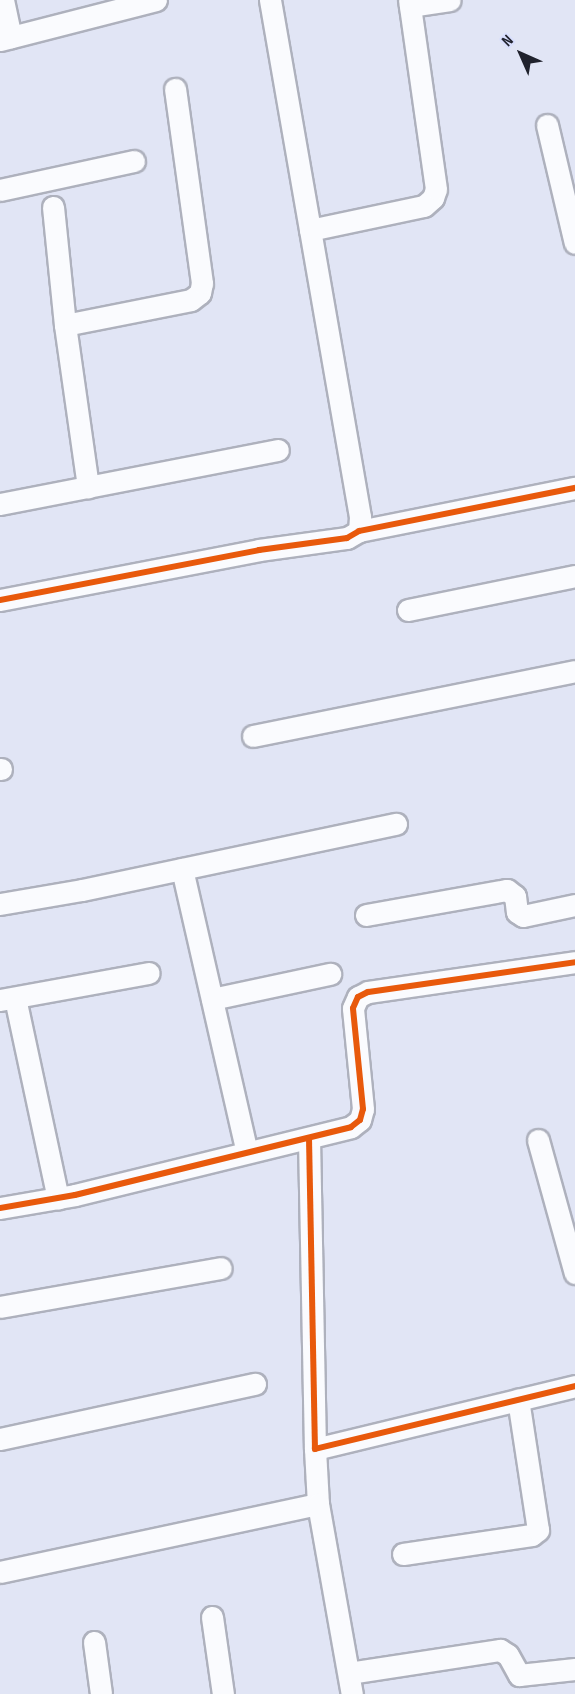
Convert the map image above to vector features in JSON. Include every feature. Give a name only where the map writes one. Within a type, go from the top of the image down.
[{"type":"street","points":[[3,0],[6,39],[156,0]]},
{"type":"street","points":[[270,0],[360,517],[359,531]]},
{"type":"street","points":[[310,230],[424,206],[433,198],[436,189],[410,3],[450,0]]},
{"type":"street","points":[[64,325],[191,300],[200,293],[202,283],[175,89]]},
{"type":"street","points":[[548,125],[575,243]]},
{"type":"street","points":[[0,190],[134,161]]},
{"type":"street","points":[[53,207],[64,325],[88,487]]},
{"type":"street","points":[[0,504],[278,450]]},
{"type":"street","points":[[0,600],[259,550],[347,538],[359,531],[575,488]]},
{"type":"street","points":[[408,610],[575,576]]},
{"type":"street","points":[[253,736],[575,671]]},
{"type":"street","points":[[0,904],[396,824]]},
{"type":"street","points":[[182,869],[247,1152]]},
{"type":"street","points":[[366,915],[507,890],[514,896],[519,915],[575,905]]},
{"type":"street","points":[[0,1208],[58,1198],[351,1127],[360,1120],[363,1109],[353,1008],[358,997],[368,992],[575,962]]},
{"type":"street","points":[[58,1198],[7,999],[149,973]]},
{"type":"street","points":[[212,999],[330,974]]},
{"type":"street","points":[[309,1138],[318,1504],[352,1694]]},
{"type":"street","points":[[538,1140],[575,1273]]},
{"type":"street","points":[[0,1307],[221,1268]]},
{"type":"street","points":[[0,1439],[255,1384]]},
{"type":"street","points":[[315,1449],[575,1386]]},
{"type":"street","points":[[403,1554],[532,1535],[538,1530],[518,1400]]},
{"type":"street","points":[[0,1572],[318,1504]]},
{"type":"street","points":[[212,1617],[223,1694]]},
{"type":"street","points":[[94,1642],[101,1694]]},
{"type":"street","points":[[349,1672],[500,1650],[508,1655],[519,1675],[575,1669]]},
{"type":"cycle path","points":[[0,600],[259,550],[347,538],[359,531],[575,488]]},
{"type":"cycle path","points":[[0,1208],[75,1195],[351,1127],[360,1120],[363,1109],[353,1008],[358,997],[368,992],[575,962]]},
{"type":"cycle path","points":[[309,1138],[315,1449],[575,1386]]}]
